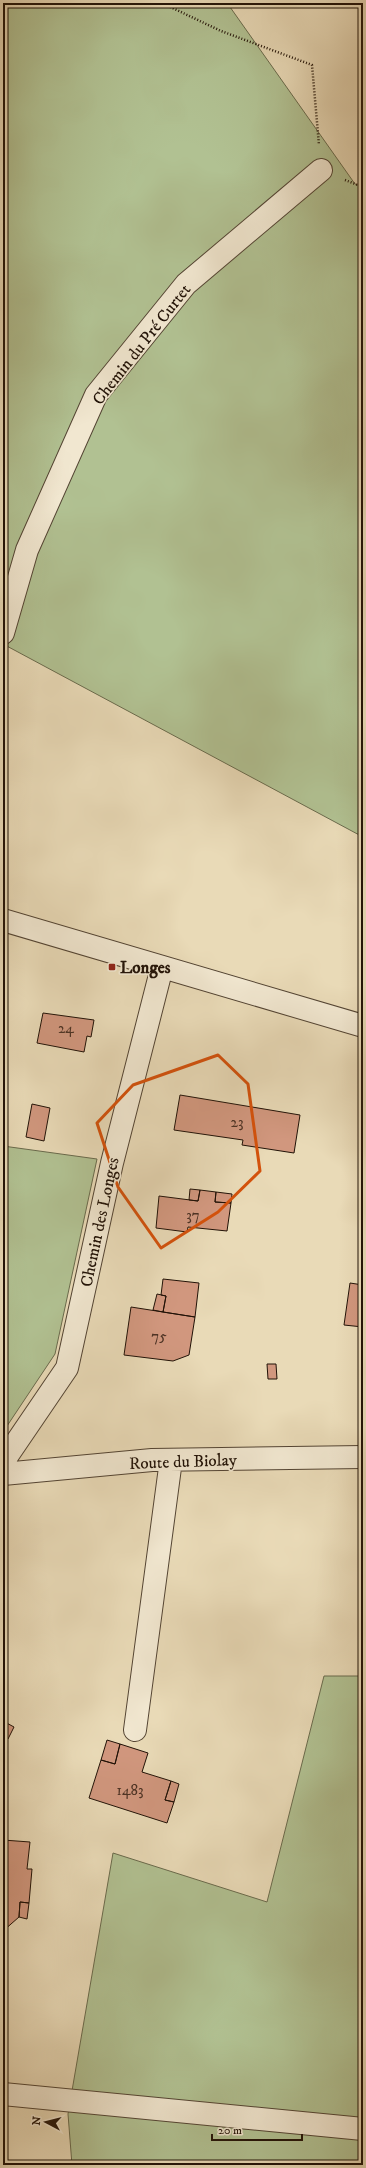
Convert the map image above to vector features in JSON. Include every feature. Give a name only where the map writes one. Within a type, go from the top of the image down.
[{"type":"street","name":"Chemin du Pré Curtet","points":[[3,633],[27,550],[96,395],[186,284],[321,170]]},
{"type":"street","points":[[3,920],[363,1026]]},
{"type":"street","name":"Chemin des Longes","points":[[3,1462],[67,1368],[112,1163],[162,967]]},
{"type":"street","name":"Route du Biolay","points":[[3,1474],[172,1460],[363,1457]]},
{"type":"street","points":[[135,1730],[172,1460]]},
{"type":"street","points":[[3,2094],[363,2129]]},
{"type":"path","points":[[162,3],[221,31],[312,65],[321,170]]},
{"type":"highlighted area","points":[[218,1055],[248,1084],[260,1171],[218,1212],[161,1248],[118,1187],[97,1123],[133,1085]]},
{"type":"green space","points":[[3,3],[223,3],[230,7],[355,184],[363,187],[363,837],[3,644]]},
{"type":"green space","points":[[3,1146],[97,1159],[55,1354],[3,1432]]},
{"type":"green space","points":[[324,1676],[363,1676],[363,2165],[72,2165],[68,2114],[113,1853],[267,1902]]},
{"type":"building","points":[[43,1013],[94,1020],[91,1037],[87,1036],[84,1052],[37,1043]]},
{"type":"building","points":[[180,1095],[300,1115],[294,1153],[242,1145],[243,1140],[174,1130]]},
{"type":"building","points":[[32,1104],[50,1108],[44,1141],[26,1137]]},
{"type":"building","points":[[190,1189],[200,1190],[198,1201],[189,1200]]},
{"type":"building","points":[[200,1190],[216,1192],[215,1202],[231,1203],[227,1231],[188,1227],[187,1232],[156,1228],[159,1196],[198,1201]]},
{"type":"building","points":[[216,1192],[232,1194],[231,1203],[215,1202]]},
{"type":"building","points":[[163,1279],[199,1283],[195,1317],[163,1312],[166,1296],[161,1295]]},
{"type":"building","points":[[350,1283],[363,1285],[363,1327],[344,1325]]},
{"type":"building","points":[[157,1294],[166,1296],[163,1312],[153,1310]]},
{"type":"building","points":[[131,1307],[195,1317],[189,1355],[173,1361],[124,1355]]},
{"type":"building","points":[[267,1364],[276,1364],[277,1379],[268,1379]]},
{"type":"building","points":[[3,1721],[14,1727],[8,1739],[3,1736]]},
{"type":"building","points":[[107,1740],[120,1744],[115,1764],[101,1760]]},
{"type":"building","points":[[120,1744],[148,1753],[142,1772],[171,1781],[165,1800],[174,1802],[167,1823],[89,1798],[101,1760],[115,1764]]},
{"type":"building","points":[[171,1781],[179,1784],[174,1802],[165,1800]]},
{"type":"building","points":[[3,1840],[30,1842],[27,1869],[32,1869],[29,1903],[20,1902],[19,1917],[3,1931]]},
{"type":"building","points":[[20,1902],[29,1903],[27,1919],[19,1917]]},
{"type":"place","name":"Longes","points":[[112,967]]}]
